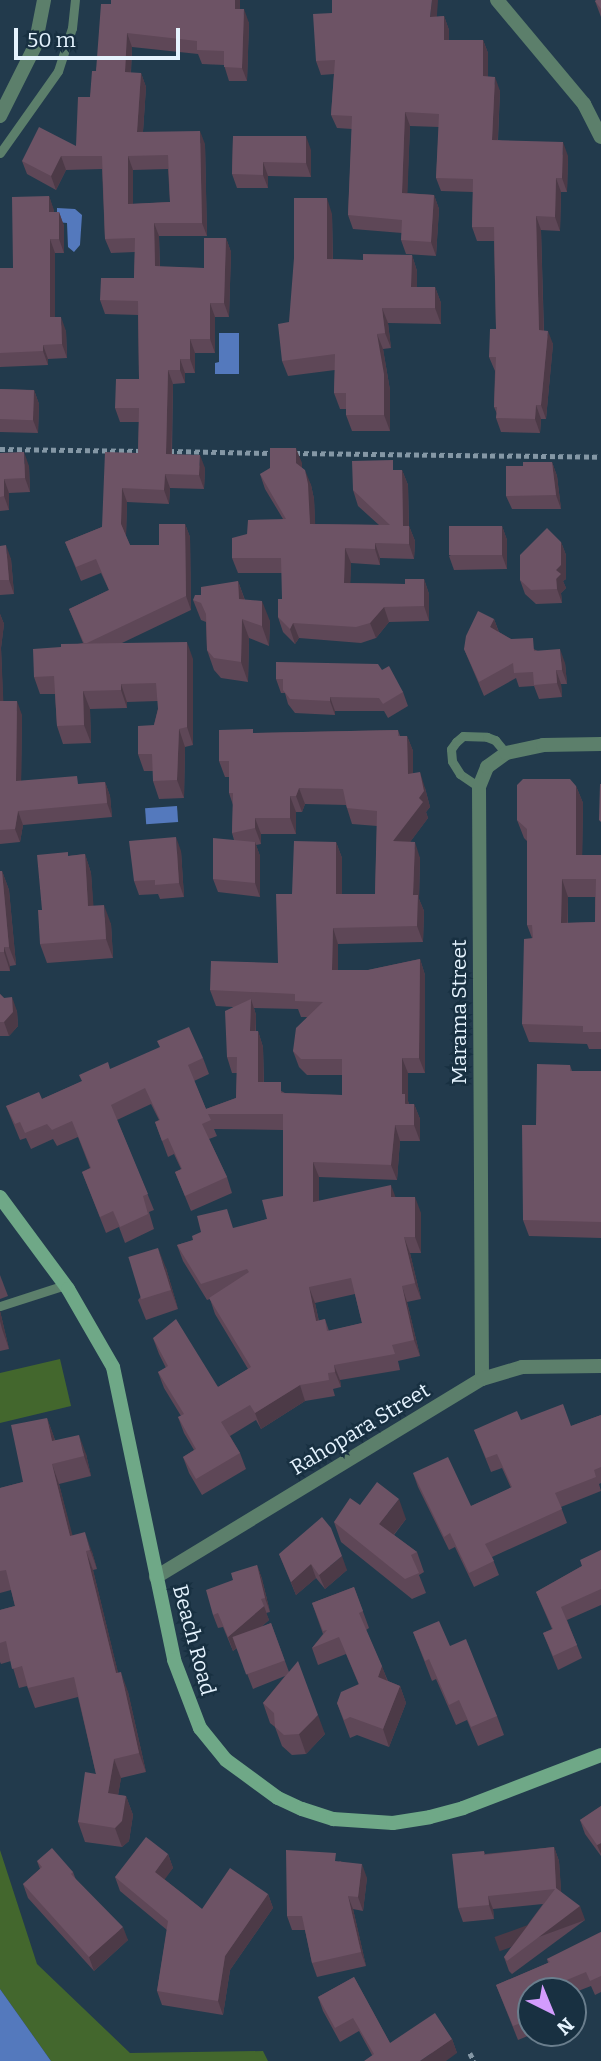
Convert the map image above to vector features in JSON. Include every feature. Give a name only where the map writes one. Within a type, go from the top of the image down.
[{"type":"main road","name":"Beach Road","points":[[0,1197],[65,1285],[113,1367],[174,1660],[200,1728],[219,1753],[243,1775],[278,1798],[302,1809],[334,1819],[393,1823],[430,1817],[494,1797],[601,1755]]},
{"type":"street","points":[[0,116],[35,46],[44,0]]},
{"type":"street","points":[[498,0],[584,104],[601,137]]},
{"type":"street","points":[[479,787],[487,767],[506,753],[543,745],[601,744]]},
{"type":"street","name":"Marama Street","points":[[479,787],[482,1379]]},
{"type":"street","name":"Rahopara Street","points":[[156,1577],[482,1379],[523,1367],[601,1366]]},
{"type":"lane","points":[[0,153],[48,90],[58,71],[72,28],[75,0]]},
{"type":"lane","points":[[479,787],[460,774],[452,761],[452,749],[456,742],[463,736],[487,737],[495,740],[506,753]]},
{"type":"lane","points":[[0,1306],[65,1285]]},
{"type":"path","points":[[0,449],[154,451]]},
{"type":"path","points":[[168,451],[279,453]]},
{"type":"path","points":[[293,453],[601,457]]},
{"type":"path","points":[[470,2053],[474,2061]]},
{"type":"green space","points":[[60,1359],[71,1406],[0,1423],[0,1373]]},
{"type":"green space","points":[[0,1850],[37,1964],[130,2053],[263,2051],[268,2061],[51,2061],[0,1989]]},
{"type":"water","points":[[57,208],[75,209],[82,215],[80,245],[74,252],[68,247],[67,223],[57,222]]},
{"type":"water","points":[[219,333],[239,333],[239,374],[215,374],[215,363],[219,362]]},
{"type":"water","points":[[177,806],[178,822],[146,824],[145,808]]},
{"type":"water","points":[[0,1989],[51,2061],[0,2061]]},
{"type":"building","points":[[111,0],[235,0],[235,9],[244,9],[242,68],[224,67],[224,51],[197,50],[197,41],[127,33],[125,72],[141,73],[137,132],[200,131],[202,223],[154,223],[155,266],[204,268],[204,238],[226,238],[224,303],[210,303],[210,339],[190,339],[190,359],[180,359],[180,370],[168,370],[166,454],[200,455],[199,475],[165,474],[164,490],[122,488],[121,524],[130,545],[159,545],[159,524],[185,524],[186,596],[84,643],[69,609],[109,590],[96,559],[76,567],[65,542],[102,527],[105,452],[138,453],[139,408],[115,408],[116,379],[139,379],[138,301],[100,300],[101,278],[134,278],[135,238],[105,239],[102,156],[61,156],[51,176],[22,161],[39,127],[76,146],[78,97],[90,97],[92,71],[96,71],[101,4],[111,4]],"holes":[[[168,155],[170,202],[128,204],[128,156]]]},
{"type":"building","points":[[332,0],[432,0],[430,17],[444,16],[444,40],[483,40],[483,76],[495,77],[492,140],[563,142],[562,178],[556,178],[555,217],[536,216],[539,330],[548,331],[541,405],[536,405],[535,419],[496,418],[496,357],[489,357],[490,329],[496,329],[494,227],[472,227],[473,179],[436,178],[439,114],[405,112],[402,193],[434,195],[431,242],[401,240],[402,220],[348,215],[352,116],[331,115],[335,60],[316,61],[313,14],[332,13]]},
{"type":"building","points":[[233,136],[306,136],[306,163],[263,162],[263,175],[232,174]]},
{"type":"building","points":[[49,196],[49,212],[59,212],[59,239],[50,239],[50,317],[61,317],[62,344],[43,345],[43,351],[0,353],[0,268],[13,268],[12,197]]},
{"type":"building","points":[[294,198],[327,198],[327,259],[363,260],[363,254],[412,255],[411,287],[435,287],[435,308],[382,308],[385,333],[377,334],[384,374],[384,415],[346,415],[346,393],[334,393],[335,354],[282,361],[278,324],[289,322],[294,258]]},
{"type":"building","points":[[0,389],[34,390],[33,420],[0,419]]},
{"type":"building","points":[[270,448],[296,448],[296,463],[305,470],[308,484],[310,524],[390,525],[353,490],[352,461],[393,460],[393,470],[402,470],[403,526],[409,526],[409,544],[375,543],[375,549],[345,548],[344,583],[405,584],[405,579],[424,579],[424,606],[384,607],[370,623],[356,627],[293,623],[290,629],[278,617],[278,599],[282,599],[281,558],[232,558],[232,538],[247,534],[248,520],[286,519],[260,474],[270,468]]},
{"type":"building","points":[[24,452],[25,478],[4,479],[4,496],[0,497],[0,453]]},
{"type":"building","points":[[523,462],[552,462],[556,495],[506,496],[506,466],[523,466]]},
{"type":"building","points":[[449,526],[502,526],[502,555],[449,555]]},
{"type":"building","points":[[547,528],[561,542],[561,565],[556,570],[561,574],[556,579],[557,589],[531,590],[520,580],[520,555]]},
{"type":"building","points":[[6,545],[9,580],[0,580],[0,546]]},
{"type":"building","points":[[238,581],[239,599],[262,601],[262,626],[242,619],[241,662],[214,658],[207,650],[206,614],[201,603],[193,600],[195,595],[201,595],[201,587]]},
{"type":"building","points":[[478,611],[494,619],[490,627],[511,639],[533,638],[534,651],[560,649],[562,670],[556,670],[557,683],[534,685],[533,672],[514,673],[513,663],[479,682],[464,649],[466,636]]},
{"type":"building","points":[[187,642],[187,727],[179,729],[177,780],[153,781],[152,754],[138,754],[138,726],[154,725],[158,709],[156,683],[121,684],[121,690],[83,691],[84,725],[57,726],[54,676],[34,677],[33,649],[61,647],[61,644]]},
{"type":"building","points":[[276,662],[378,664],[382,670],[389,666],[403,692],[383,704],[379,698],[330,697],[330,701],[290,699],[283,690],[283,679],[276,679]]},
{"type":"building","points":[[0,701],[17,701],[16,781],[77,776],[78,784],[105,782],[107,803],[18,811],[15,829],[0,830]]},
{"type":"building","points":[[253,729],[253,733],[398,730],[398,736],[407,736],[408,774],[420,772],[424,791],[419,798],[423,802],[393,841],[415,842],[413,895],[418,895],[417,926],[333,928],[332,970],[368,970],[420,959],[419,1058],[402,1058],[402,1094],[405,1094],[405,1104],[414,1104],[414,1125],[395,1125],[391,1165],[313,1162],[313,1202],[391,1185],[391,1197],[415,1197],[415,1237],[404,1237],[415,1283],[402,1286],[414,1340],[392,1345],[395,1354],[334,1365],[335,1372],[328,1373],[329,1380],[300,1385],[255,1413],[250,1405],[221,1422],[240,1453],[196,1479],[183,1457],[196,1449],[178,1417],[184,1414],[158,1372],[168,1366],[153,1338],[176,1319],[218,1387],[251,1367],[209,1298],[249,1272],[247,1269],[201,1284],[177,1245],[193,1240],[192,1236],[201,1232],[197,1216],[227,1209],[233,1228],[267,1219],[262,1200],[283,1196],[283,1114],[208,1114],[211,1120],[202,1124],[227,1177],[185,1196],[175,1172],[182,1169],[168,1138],[162,1141],[155,1122],[160,1120],[145,1088],[111,1105],[148,1194],[143,1196],[148,1214],[120,1227],[113,1211],[100,1217],[82,1172],[91,1168],[72,1121],[52,1130],[47,1124],[25,1133],[20,1122],[15,1124],[6,1106],[39,1092],[42,1099],[82,1081],[79,1075],[108,1062],[110,1069],[160,1047],[157,1041],[189,1027],[203,1058],[188,1065],[206,1109],[236,1098],[237,1057],[227,1057],[225,1011],[251,999],[250,1031],[258,1031],[258,1082],[281,1082],[281,1093],[342,1095],[342,1059],[301,1059],[293,1051],[296,1028],[323,1002],[295,1001],[295,994],[210,990],[211,961],[278,963],[276,894],[292,894],[294,841],[336,842],[336,894],[375,894],[377,811],[347,808],[343,789],[299,788],[296,796],[290,796],[290,818],[255,818],[255,828],[232,833],[233,793],[229,793],[229,761],[219,761],[219,730]],"holes":[[[351,1278],[362,1323],[327,1331],[325,1319],[316,1321],[309,1287]]]},
{"type":"building","points":[[523,779],[570,779],[576,786],[576,855],[601,855],[601,1032],[583,1032],[583,1026],[522,1024],[524,939],[533,938],[532,925],[527,925],[527,829],[517,820],[517,785]],"holes":[[[562,879],[596,879],[595,922],[561,923]]]},
{"type":"building","points":[[601,784],[601,822],[599,820]]},
{"type":"building","points":[[176,837],[179,883],[155,885],[155,880],[134,881],[129,841]]},
{"type":"building","points":[[213,838],[255,842],[255,883],[213,879]]},
{"type":"building","points":[[68,852],[68,856],[85,854],[88,906],[104,905],[106,939],[40,944],[38,910],[42,910],[37,855]]},
{"type":"building","points":[[0,871],[9,947],[4,947],[4,952],[0,952]]},
{"type":"building","points":[[0,994],[4,998],[12,997],[13,1012],[4,1022],[0,1022]]},
{"type":"building","points":[[537,1064],[570,1065],[570,1071],[601,1071],[601,1222],[523,1220],[522,1125],[536,1125]]},
{"type":"building","points":[[158,1248],[171,1290],[141,1299],[128,1257]]},
{"type":"building","points":[[563,1404],[571,1426],[601,1415],[601,1467],[594,1470],[596,1477],[555,1493],[562,1509],[485,1544],[494,1561],[469,1573],[450,1533],[444,1537],[413,1473],[448,1457],[471,1506],[512,1487],[497,1454],[486,1458],[474,1430],[517,1411],[521,1420]]},
{"type":"building","points":[[47,1418],[52,1441],[79,1435],[84,1456],[52,1464],[70,1536],[85,1532],[90,1550],[86,1551],[116,1673],[121,1672],[139,1753],[114,1759],[108,1793],[126,1796],[122,1821],[115,1828],[78,1822],[85,1772],[96,1774],[74,1677],[28,1688],[22,1666],[12,1669],[6,1641],[0,1643],[0,1610],[15,1606],[6,1570],[0,1571],[0,1488],[23,1482],[11,1425]]},
{"type":"building","points":[[377,1482],[399,1499],[379,1524],[417,1552],[411,1555],[419,1573],[405,1579],[334,1522],[350,1498],[360,1505]]},
{"type":"building","points":[[322,1517],[331,1528],[342,1556],[319,1575],[311,1564],[291,1582],[279,1554]]},
{"type":"building","points":[[601,1550],[601,1589],[561,1607],[577,1645],[553,1656],[543,1633],[553,1629],[536,1592],[582,1566],[580,1560]]},
{"type":"building","points":[[257,1565],[265,1598],[261,1599],[264,1606],[228,1637],[218,1613],[213,1615],[206,1590],[233,1580],[231,1573]]},
{"type":"building","points":[[354,1587],[363,1611],[359,1613],[382,1666],[378,1677],[400,1686],[383,1729],[350,1717],[344,1720],[337,1703],[341,1692],[359,1684],[339,1637],[312,1648],[327,1630],[323,1631],[312,1603]]},
{"type":"building","points":[[439,1621],[450,1646],[466,1639],[497,1716],[471,1727],[459,1700],[449,1705],[429,1659],[425,1661],[413,1632]]},
{"type":"building","points":[[271,1623],[285,1661],[246,1675],[232,1637]]},
{"type":"building","points":[[298,1661],[318,1715],[299,1734],[284,1735],[275,1727],[274,1713],[263,1703]]},
{"type":"building","points":[[601,1806],[601,1843],[597,1845],[580,1820]]},
{"type":"building","points":[[146,1837],[168,1854],[155,1872],[202,1909],[230,1868],[268,1894],[225,1956],[218,2001],[157,1991],[168,1921],[115,1877]]},
{"type":"building","points":[[554,1847],[556,1888],[580,1906],[507,1961],[504,1957],[555,1889],[488,1896],[489,1905],[458,1908],[452,1854],[484,1851],[484,1855]]},
{"type":"building","points":[[52,1848],[73,1872],[71,1874],[123,1927],[89,1957],[23,1884],[42,1867],[37,1861]]},
{"type":"building","points":[[286,1850],[336,1853],[335,1861],[362,1864],[358,1897],[348,1896],[361,1952],[312,1963],[302,1916],[287,1916]]},
{"type":"building","points":[[601,1932],[601,1976],[590,1981],[586,1972],[574,1977],[517,1977],[517,2024],[513,2026],[496,1985],[550,1962],[547,1959]]},
{"type":"building","points":[[354,1977],[390,2043],[435,2013],[452,2039],[420,2061],[364,2061],[374,2054],[353,2018],[335,2028],[318,1997]]}]
